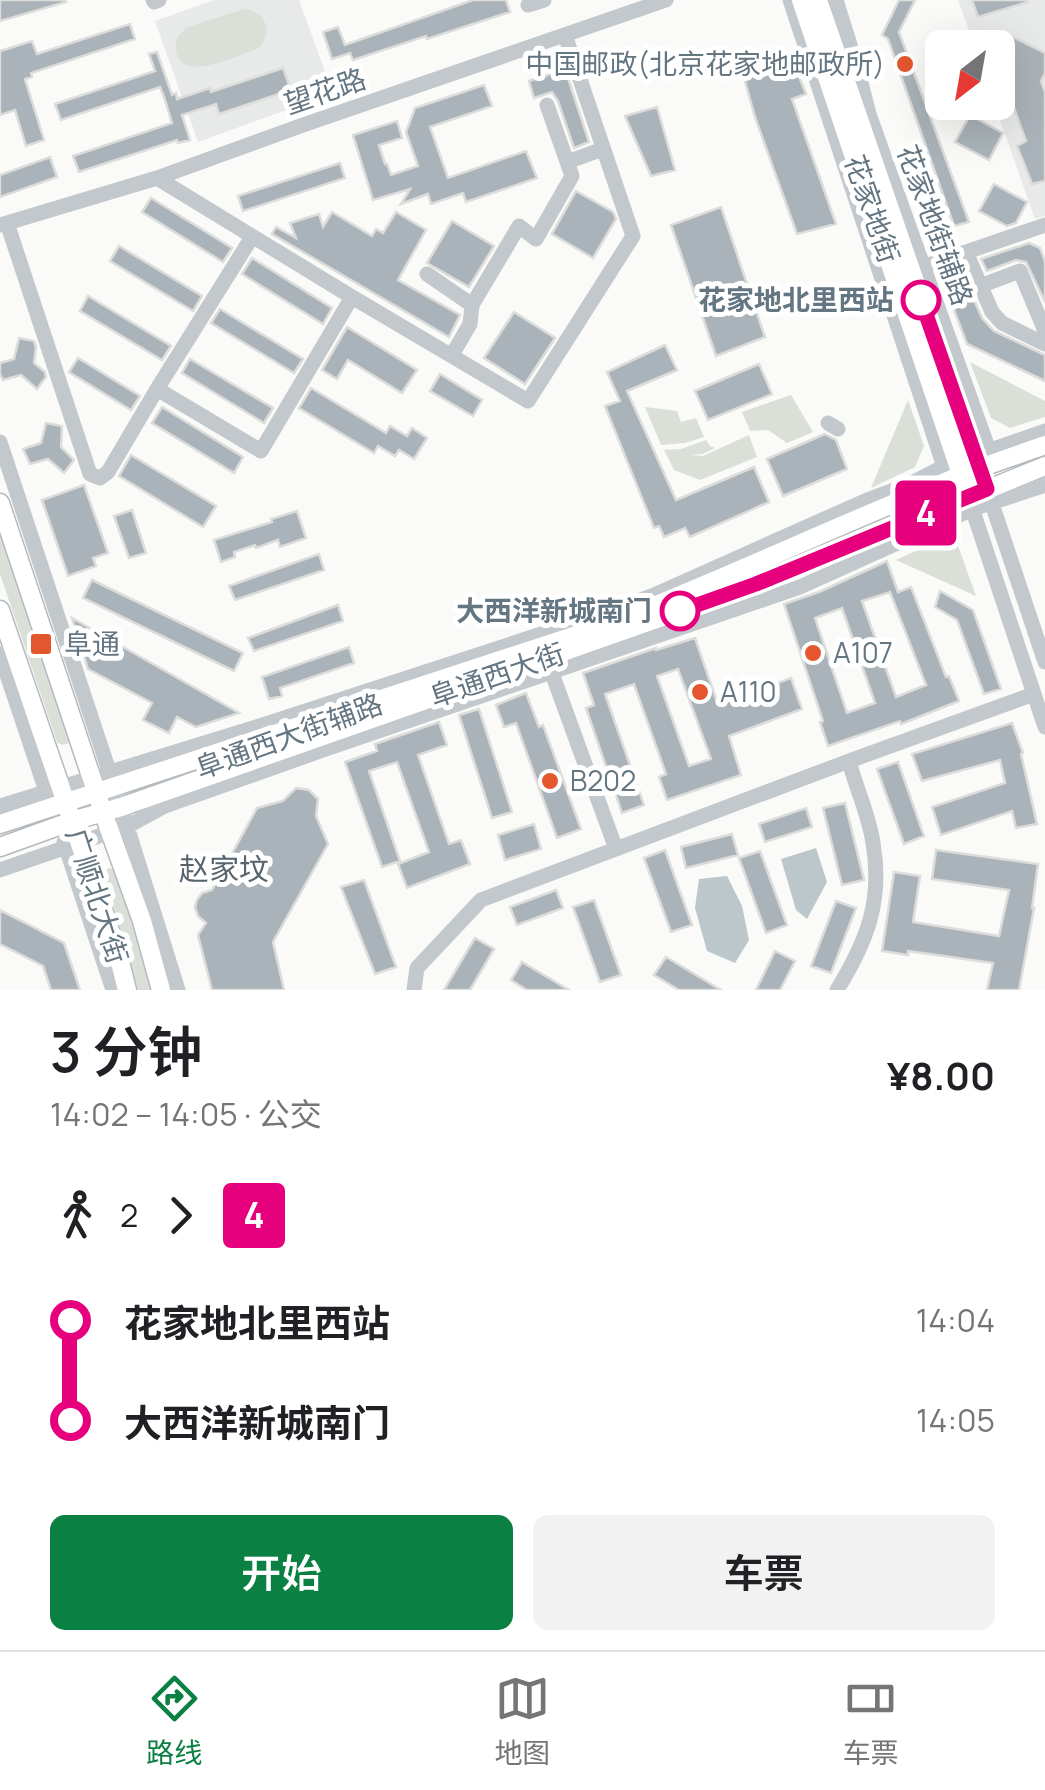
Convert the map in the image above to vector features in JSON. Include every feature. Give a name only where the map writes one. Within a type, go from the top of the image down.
[{"type":"main road","name":"花家地街","points":[[801,0],[969,465]]},
{"type":"main road","name":"花家地街","points":[[818,0],[917,269],[969,465]]},
{"type":"main road","name":"阜通西大街","points":[[0,847],[59,805],[103,782],[607,624],[686,593],[969,465],[1045,445]]},
{"type":"main road","points":[[969,465],[990,496]]},
{"type":"main road","points":[[969,465],[971,502]]},
{"type":"main road","name":"阜通西大街","points":[[0,824],[59,805],[112,809],[482,678],[549,665],[990,496],[1045,466]]},
{"type":"main road","name":"广顺北大街","points":[[0,503],[76,728],[103,782],[119,829],[125,874],[160,990]]},
{"type":"main road","name":"广顺北大街","points":[[0,610],[44,739],[59,805],[73,845],[94,885],[127,990]]},
{"type":"main road","points":[[44,739],[60,752],[74,747],[76,728]]},
{"type":"main road","points":[[94,885],[99,868],[114,864],[125,874]]},
{"type":"street","name":"望花路","points":[[4,224],[157,178],[666,0]]},
{"type":"street","points":[[790,0],[969,465],[1045,431]]},
{"type":"street","name":"花家地街辅路","points":[[836,0],[917,269]]},
{"type":"street","points":[[157,178],[528,402],[633,236],[565,35]]},
{"type":"street","points":[[452,356],[470,324],[472,305],[518,226],[536,239],[572,176],[547,105]]},
{"type":"street","points":[[567,162],[603,149]]},
{"type":"street","points":[[4,224],[90,474],[100,478],[108,472],[252,237]]},
{"type":"street","points":[[917,269],[1044,227]]},
{"type":"street","points":[[966,252],[990,310],[1002,323],[1045,344]]},
{"type":"street","points":[[980,286],[1020,271],[1045,331]]},
{"type":"street","points":[[427,274],[472,305]]},
{"type":"street","points":[[157,389],[261,451],[352,297]]},
{"type":"street","points":[[0,442],[103,782]]},
{"type":"street","points":[[1045,485],[990,496],[1045,662]]},
{"type":"street","points":[[971,502],[1045,727]]},
{"type":"street","points":[[0,654],[59,805],[0,806]]},
{"type":"street","points":[[549,665],[616,849]]},
{"type":"street","name":"阜通西大街辅路","points":[[0,870],[119,829],[165,806],[549,665]]},
{"type":"street","points":[[414,990],[417,968],[481,900],[1034,694]]},
{"type":"street","points":[[838,990],[871,925],[875,888],[873,842],[848,761]]},
{"type":"street","points":[[119,829],[178,990]]},
{"type":"street","points":[[73,845],[113,990]]},
{"type":"shaded area","points":[[214,0],[299,0],[333,93],[198,142],[155,21]]},
{"type":"shaded area","points":[[958,0],[1045,0],[1045,216],[1035,219],[1000,120],[1015,120],[1015,30],[969,30]]},
{"type":"shaded area","points":[[244,9],[258,14],[265,23],[267,33],[261,46],[208,65],[186,65],[179,59],[176,41],[188,27]]},
{"type":"shaded area","points":[[970,362],[1045,401],[1045,417],[1010,428],[991,418]]},
{"type":"shaded area","points":[[791,395],[813,432],[787,443],[768,430],[750,431],[742,412]]},
{"type":"shaded area","points":[[908,400],[924,446],[915,467],[871,488]]},
{"type":"shaded area","points":[[645,407],[677,411],[681,422],[696,418],[704,437],[661,445]]},
{"type":"shaded area","points":[[749,435],[757,457],[700,480],[674,470],[664,450],[706,440],[715,448],[691,455],[703,456]]},
{"type":"shaded area","points":[[0,526],[71,737],[69,743],[57,742],[0,574]]},
{"type":"shaded area","points":[[940,540],[957,543],[976,596],[896,560]]},
{"type":"shaded area","points":[[816,848],[827,882],[807,919],[796,910],[781,859]]},
{"type":"shaded area","points":[[110,868],[116,872],[154,990],[138,990],[101,877]]},
{"type":"shaded area","points":[[727,876],[742,906],[749,940],[735,963],[707,951],[695,908],[699,879]]},
{"type":"building","points":[[0,0],[65,0],[66,2],[0,21]]},
{"type":"building","points":[[473,0],[506,0],[510,12],[353,60],[350,53],[332,59],[323,32],[338,27],[345,45]]},
{"type":"building","points":[[899,0],[915,0],[899,32],[925,103],[925,120],[931,120],[969,222],[954,226],[888,39],[882,35]]},
{"type":"building","points":[[972,0],[1027,0],[1028,2],[978,17]]},
{"type":"building","points":[[130,24],[135,39],[31,73],[32,77],[25,79],[44,140],[26,146],[15,110],[0,115],[0,51],[32,41],[37,54]]},
{"type":"building","points":[[1015,38],[1045,53],[1041,81],[1045,92],[1045,181],[1032,184],[1017,146],[1026,141],[1015,111]]},
{"type":"building","points":[[157,52],[172,95],[176,93],[177,99],[283,68],[291,90],[219,114],[216,104],[182,115],[190,140],[177,140],[79,172],[73,156],[172,123],[164,97],[160,87],[61,120],[55,104],[155,71],[149,54]]},
{"type":"building","points":[[794,64],[806,94],[792,99],[836,224],[797,234],[743,74]]},
{"type":"building","points":[[565,69],[589,142],[574,148],[552,92],[534,98],[529,81]]},
{"type":"building","points":[[484,85],[492,106],[430,127],[448,178],[526,151],[537,178],[466,202],[463,193],[431,204],[428,194],[401,204],[410,189],[373,200],[353,135],[397,121],[402,138],[379,145],[385,164],[391,175],[418,166],[406,132],[415,108]]},
{"type":"building","points":[[657,107],[675,170],[651,176],[625,116]]},
{"type":"building","points":[[967,120],[979,120],[1003,133],[989,160],[955,142]]},
{"type":"building","points":[[50,157],[57,177],[0,197],[0,175]]},
{"type":"building","points":[[340,163],[345,178],[243,211],[238,196]]},
{"type":"building","points":[[994,184],[1027,202],[1016,223],[1007,226],[979,211]]},
{"type":"building","points":[[576,191],[613,212],[616,219],[593,258],[552,234]]},
{"type":"building","points":[[151,198],[232,248],[223,262],[142,212]]},
{"type":"building","points":[[721,207],[765,337],[716,356],[671,225]]},
{"type":"building","points":[[332,212],[372,236],[376,229],[383,233],[396,212],[426,230],[398,280],[460,315],[449,337],[272,234],[276,227],[296,238],[290,223],[319,214],[323,227]]},
{"type":"building","points":[[452,221],[494,246],[469,287],[427,263]]},
{"type":"building","points":[[1029,243],[1040,248],[1045,261],[1045,302],[1026,262],[1016,260],[987,271],[981,259]]},
{"type":"building","points":[[119,246],[202,296],[193,311],[110,261]]},
{"type":"building","points":[[252,258],[332,308],[323,324],[242,274]]},
{"type":"building","points":[[968,286],[982,318],[994,331],[1045,355],[1045,381],[967,344],[946,289]]},
{"type":"building","points":[[88,296],[171,346],[162,360],[80,311]]},
{"type":"building","points":[[220,309],[303,359],[294,373],[211,323]]},
{"type":"building","points":[[514,312],[555,338],[525,384],[484,358]]},
{"type":"building","points":[[347,327],[417,370],[402,393],[348,360],[337,379],[322,370]]},
{"type":"building","points":[[19,338],[34,341],[34,363],[45,372],[46,377],[37,389],[21,375],[3,380],[0,374],[0,363],[14,359]]},
{"type":"building","points":[[665,345],[677,370],[627,391],[676,500],[754,467],[769,502],[690,537],[685,528],[664,537],[659,526],[654,528],[605,406],[620,401],[607,372]]},
{"type":"building","points":[[78,358],[140,396],[131,410],[69,372]]},
{"type":"building","points":[[190,359],[273,408],[264,423],[182,373]]},
{"type":"building","points":[[759,364],[772,394],[708,420],[695,391]]},
{"type":"building","points":[[440,374],[482,400],[473,416],[430,391]]},
{"type":"building","points":[[311,388],[386,433],[390,426],[407,436],[412,428],[427,438],[414,459],[399,450],[395,456],[378,446],[374,453],[299,408]]},
{"type":"building","points":[[162,407],[243,457],[234,473],[152,423]]},
{"type":"building","points":[[46,423],[62,426],[61,447],[74,460],[64,473],[48,459],[30,464],[23,449],[41,443]]},
{"type":"building","points":[[825,434],[836,440],[847,469],[783,496],[767,459]]},
{"type":"building","points":[[131,455],[216,506],[203,527],[119,476]]},
{"type":"building","points":[[84,485],[108,553],[93,558],[96,566],[68,576],[42,500]]},
{"type":"building","points":[[132,510],[146,553],[129,558],[114,516]]},
{"type":"building","points":[[297,511],[306,538],[280,547],[278,540],[256,548],[255,545],[234,552],[235,557],[221,562],[214,540]]},
{"type":"building","points":[[319,554],[324,570],[235,600],[229,586]]},
{"type":"building","points":[[887,561],[898,592],[911,587],[959,701],[828,746],[784,604]],"holes":[[[890,592],[926,685],[896,697],[862,601]],[[842,608],[875,703],[847,713],[815,618]]]},
{"type":"building","points":[[92,580],[243,653],[234,671],[83,598]]},
{"type":"building","points":[[940,591],[973,610],[1001,689],[984,694],[957,620],[935,607]]},
{"type":"building","points":[[338,605],[343,621],[254,651],[248,638]]},
{"type":"building","points":[[72,618],[239,713],[196,727],[177,717],[169,733],[143,720],[152,703],[88,669]]},
{"type":"building","points":[[695,638],[718,705],[791,678],[802,709],[729,736],[741,775],[667,800],[659,777],[666,774],[634,684],[605,694],[644,805],[622,813],[586,708],[594,705],[583,673]],"holes":[[[678,669],[711,759],[689,766],[657,676]]]},
{"type":"building","points":[[349,647],[354,663],[280,688],[282,696],[269,699],[262,677]]},
{"type":"building","name":"B202","points":[[526,693],[539,727],[543,725],[581,829],[557,838],[516,723],[504,727],[496,705]]},
{"type":"building","points":[[479,709],[512,812],[492,818],[459,715]]},
{"type":"building","points":[[439,722],[447,745],[418,755],[449,844],[461,840],[470,864],[407,888],[398,864],[429,852],[397,762],[369,771],[400,861],[382,867],[345,762],[377,751],[375,744]]},
{"type":"building","points":[[1012,723],[1023,753],[1037,824],[1016,828],[1012,811],[941,835],[932,807],[1005,783],[1000,760],[922,781],[912,754]]},
{"type":"building","points":[[898,762],[924,836],[904,844],[877,769]]},
{"type":"building","points":[[296,788],[309,790],[318,799],[316,816],[328,844],[273,942],[284,990],[212,990],[198,935],[206,923],[198,916],[197,900],[202,893],[212,890],[257,808],[283,801]]},
{"type":"building","points":[[845,803],[864,880],[842,885],[823,808]]},
{"type":"building","points":[[806,808],[812,827],[765,842],[759,824]]},
{"type":"building","points":[[534,824],[541,849],[505,860],[498,835]]},
{"type":"building","points":[[732,834],[738,855],[686,868],[681,847]]},
{"type":"building","points":[[665,850],[692,925],[671,932],[644,858]]},
{"type":"building","points":[[936,850],[1038,864],[1019,990],[987,990],[993,963],[882,951],[894,872],[920,876],[913,922],[999,936],[1009,890],[932,879]]},
{"type":"building","points":[[760,851],[787,925],[766,933],[739,858]]},
{"type":"building","points":[[364,880],[396,967],[375,974],[341,887]]},
{"type":"building","points":[[556,890],[563,908],[517,925],[510,907]]},
{"type":"building","points":[[594,900],[621,975],[600,982],[573,907]]},
{"type":"building","points":[[836,901],[856,908],[831,973],[811,966]]},
{"type":"building","points":[[0,910],[64,943],[80,990],[51,990],[43,966],[0,944]]},
{"type":"building","points":[[475,938],[494,949],[470,990],[444,990]]},
{"type":"building","points":[[775,951],[795,961],[780,990],[756,990]]},
{"type":"building","points":[[666,957],[721,990],[679,990],[654,975]]},
{"type":"building","points":[[522,962],[569,990],[527,990],[511,980]]},
{"type":"bus line","name":"4","points":[[680,611],[987,489],[921,300]]},
{"type":"place","name":"中国邮政(北京花家地邮政所)","points":[[905,64]]},
{"type":"place","name":"花家地北里西站","points":[[921,300]]},
{"type":"place","name":"大西洋新城南门","points":[[680,611]]},
{"type":"place","name":"阜通","points":[[41,644]]},
{"type":"place","name":"A107","points":[[813,653]]},
{"type":"place","name":"A110","points":[[700,692]]},
{"type":"place","name":"B202","points":[[550,781]]},
{"type":"district","name":"赵家坟","points":[[224,870]]}]
